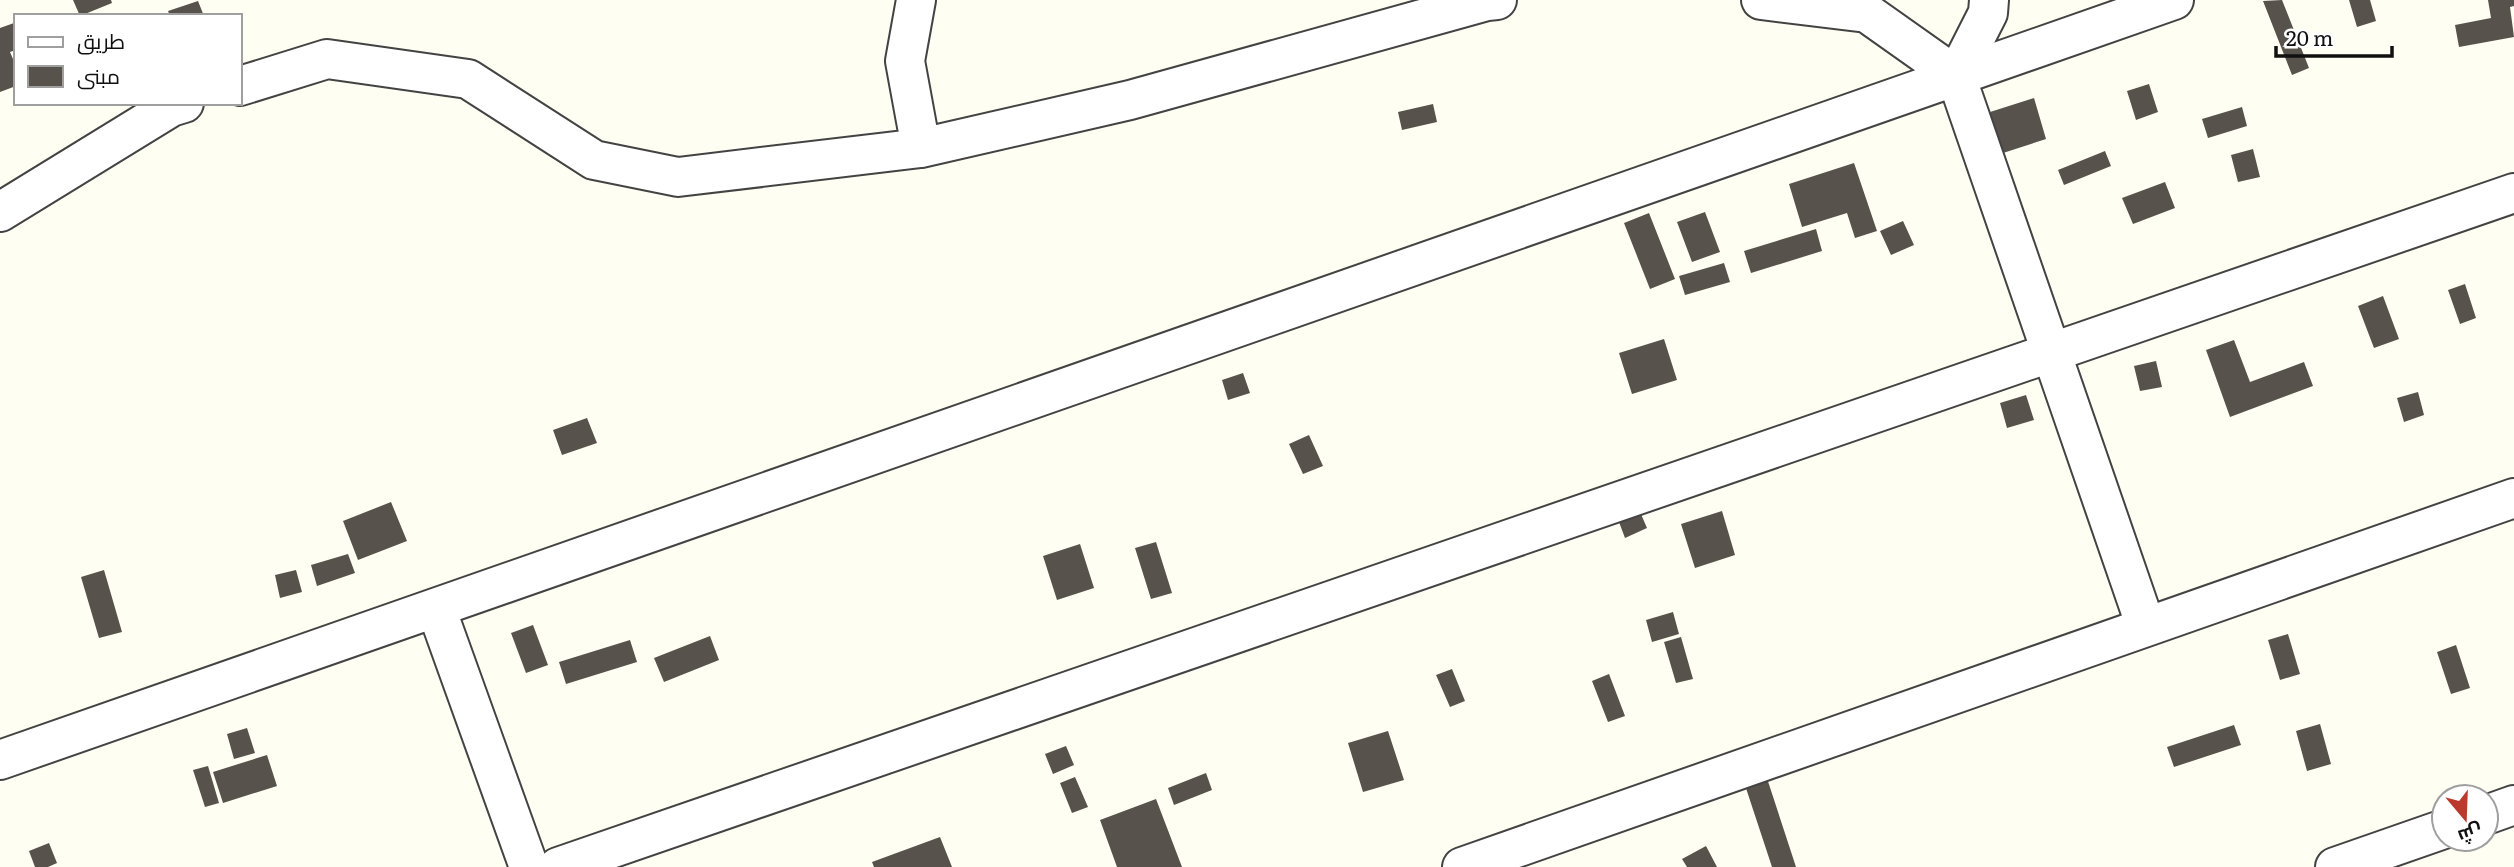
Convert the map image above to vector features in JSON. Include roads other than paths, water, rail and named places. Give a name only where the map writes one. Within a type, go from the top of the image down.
[{"type":"street","points":[[916,0],[905,61],[920,148]]},
{"type":"street","points":[[242,85],[327,59],[468,79],[594,160],[678,177],[920,148],[1130,100],[1497,0]]},
{"type":"street","points":[[1761,0],[1867,13],[1956,76],[2146,627]]},
{"type":"street","points":[[1956,76],[1988,13],[1989,0]]},
{"type":"street","points":[[0,760],[2174,0]]},
{"type":"street","points":[[0,212],[178,105]]},
{"type":"street","points":[[558,867],[2514,194]]},
{"type":"street","points":[[1462,867],[2514,498]]},
{"type":"street","points":[[436,608],[528,867]]},
{"type":"street","points":[[2335,867],[2430,834]]}]
